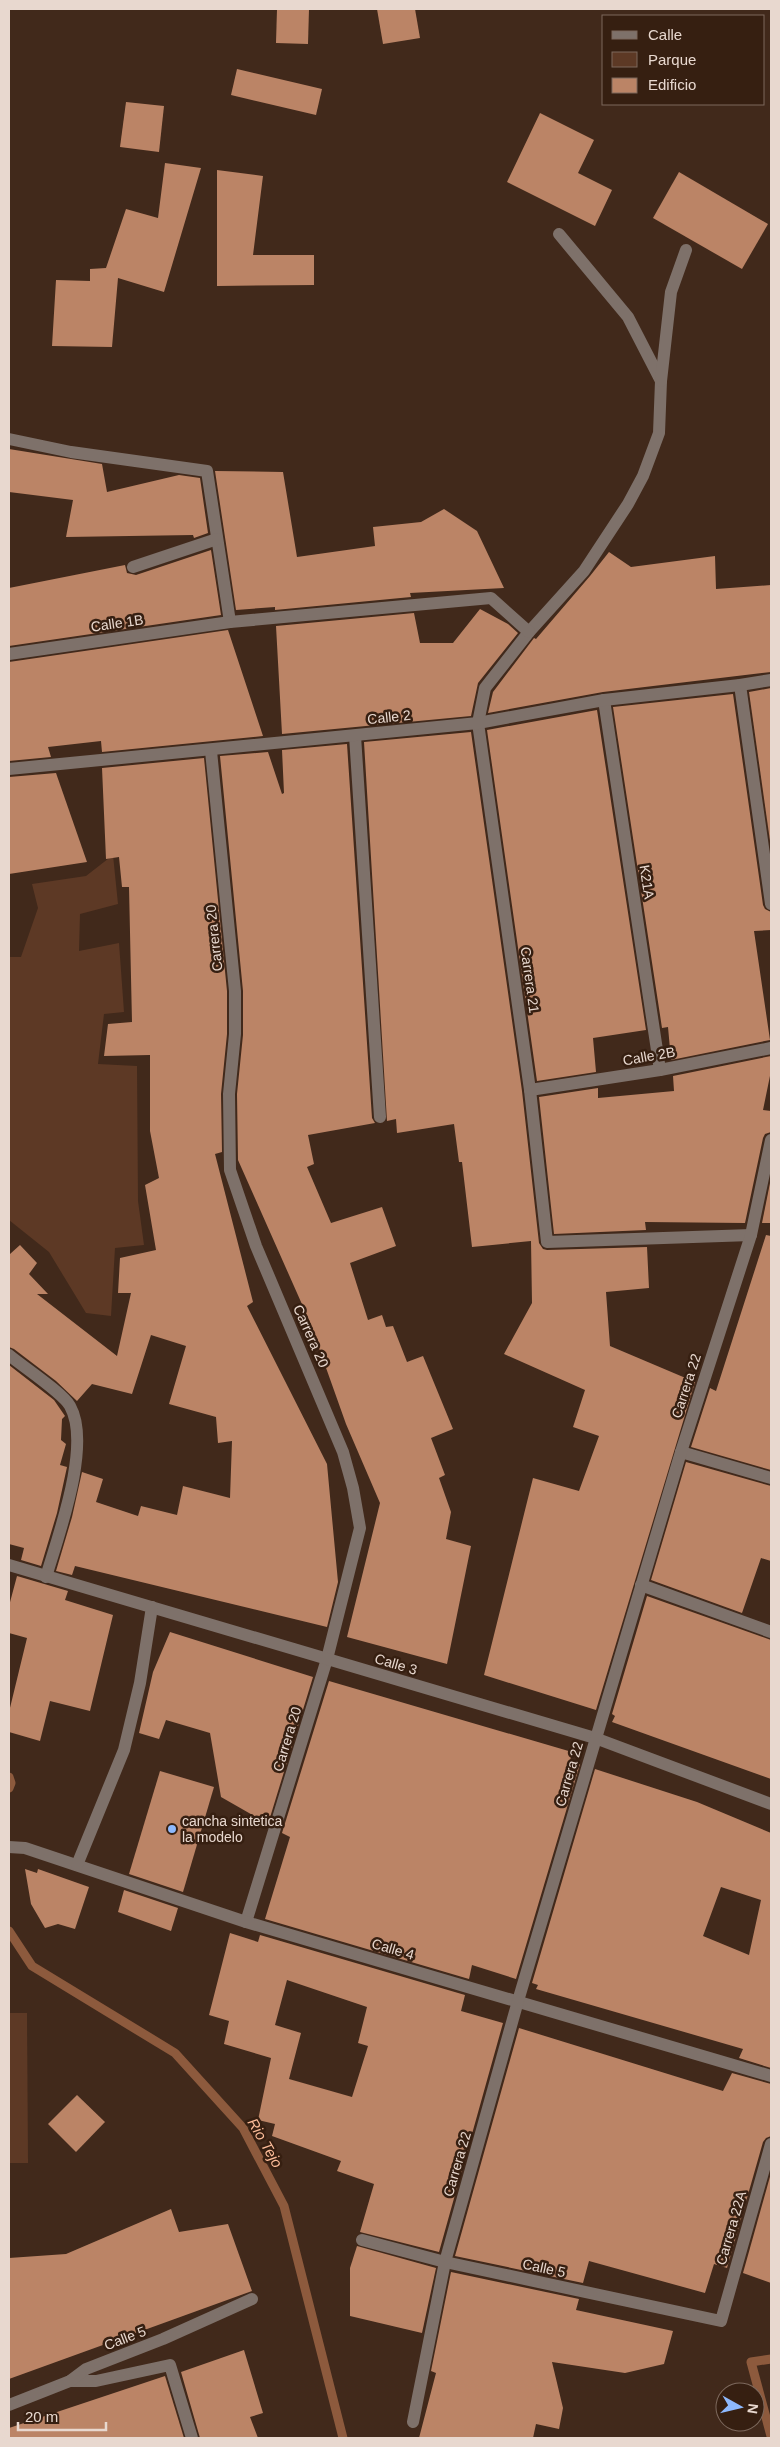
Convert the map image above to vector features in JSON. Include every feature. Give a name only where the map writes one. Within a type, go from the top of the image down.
[{"type":"street","points":[[559,234],[628,317],[661,380]]},
{"type":"street","name":"Carrera 21","points":[[686,250],[671,292],[661,380],[659,433],[643,476],[628,504],[584,571],[529,632],[485,688],[478,723],[530,1090],[546,1242],[752,1236]]},
{"type":"street","points":[[9,439],[71,452],[207,471],[230,622],[491,598],[529,632]]},
{"type":"street","points":[[133,567],[217,539]]},
{"type":"street","name":"Calle 1B","points":[[9,654],[230,622]]},
{"type":"street","name":"Calle 2","points":[[9,769],[211,751],[478,723],[604,700],[771,680]]},
{"type":"street","points":[[740,685],[771,904]]},
{"type":"street","name":"K21A","points":[[604,700],[660,1070]]},
{"type":"street","points":[[355,736],[380,1117]]},
{"type":"street","name":"Carrera 20","points":[[211,751],[235,991],[235,1034],[229,1094],[230,1170],[256,1246],[343,1452],[353,1488],[360,1528],[326,1659],[246,1922]]},
{"type":"street","name":"Calle 2B","points":[[530,1090],[660,1070],[771,1048]]},
{"type":"street","name":"Carrera 22","points":[[412,2422],[445,2262],[518,2001],[681,1452],[752,1236],[771,1140]]},
{"type":"street","points":[[9,1355],[70,1406],[78,1433],[77,1465],[46,1578]]},
{"type":"street","points":[[681,1452],[771,1478]]},
{"type":"street","name":"Calle 3","points":[[9,1565],[46,1578],[152,1607],[595,1738],[771,1804]]},
{"type":"street","points":[[641,1585],[771,1632]]},
{"type":"street","points":[[77,1865],[124,1750],[140,1684],[152,1607]]},
{"type":"street","name":"Calle 4","points":[[9,1846],[25,1848],[246,1922],[771,2076]]},
{"type":"street","name":"Carrera 22A","points":[[721,2321],[771,2144]]},
{"type":"street","name":"Calle 5","points":[[362,2240],[445,2262],[721,2321]]},
{"type":"street","name":"Calle 5","points":[[9,2405],[70,2380],[86,2369],[163,2339],[252,2299]]},
{"type":"street","points":[[70,2380],[96,2381],[170,2365],[192,2438]]},
{"type":"green space","points":[[113,855],[118,904],[80,914],[79,951],[119,943],[124,1012],[104,1014],[98,1064],[137,1066],[138,1201],[144,1245],[115,1248],[111,1316],[86,1313],[49,1252],[9,1220],[9,957],[21,957],[38,908],[32,884],[86,876]]},
{"type":"green space","points":[[9,2013],[27,2013],[28,2163],[9,2163]]},
{"type":"building","points":[[277,9],[309,9],[308,44],[276,43]]},
{"type":"building","points":[[377,9],[415,9],[420,38],[383,44]]},
{"type":"building","points":[[237,69],[322,89],[316,115],[231,95]]},
{"type":"building","points":[[126,102],[164,106],[159,152],[120,147]]},
{"type":"building","points":[[540,113],[594,140],[578,173],[612,190],[595,226],[507,182]]},
{"type":"building","points":[[165,163],[201,168],[164,292],[118,278],[112,347],[52,346],[56,280],[90,281],[90,269],[106,268],[126,209],[158,218]]},
{"type":"building","points":[[217,170],[263,176],[253,255],[314,255],[314,285],[217,286]]},
{"type":"building","points":[[679,172],[768,224],[742,269],[653,218]]},
{"type":"building","points":[[9,449],[102,464],[107,492],[179,475],[200,478],[208,533],[194,538],[193,535],[66,537],[73,500],[9,492]]},
{"type":"building","points":[[215,471],[283,472],[297,557],[375,546],[373,527],[421,522],[444,509],[477,531],[504,588],[410,593],[411,597],[275,610],[275,607],[236,610]]},
{"type":"building","points":[[211,550],[221,615],[9,646],[9,588],[125,565],[127,573],[136,575]]},
{"type":"building","points":[[609,552],[631,567],[715,556],[716,589],[771,585],[771,672],[603,692],[488,713],[493,692],[534,638],[536,639]]},
{"type":"building","points":[[480,609],[508,624],[518,633],[478,683],[471,716],[282,734],[276,626],[414,613],[420,643],[453,643]]},
{"type":"building","points":[[228,630],[263,736],[102,752],[101,741],[48,747],[51,757],[9,761],[9,662]]},
{"type":"building","points":[[771,688],[771,848],[749,692]]},
{"type":"building","points":[[733,694],[763,905],[765,909],[771,912],[771,930],[754,931],[770,1040],[671,1060],[668,1027],[662,1028],[613,707]]},
{"type":"building","points":[[597,710],[646,1030],[593,1038],[596,1072],[537,1081],[487,730]]},
{"type":"building","points":[[471,732],[522,1091],[539,1243],[543,1249],[547,1250],[647,1247],[649,1288],[606,1292],[610,1346],[695,1382],[596,1710],[484,1675],[533,1478],[579,1491],[599,1436],[573,1427],[585,1390],[504,1354],[532,1303],[531,1241],[472,1247],[462,1162],[459,1162],[454,1124],[397,1133],[396,1119],[387,1121],[364,742]]},
{"type":"building","points":[[347,744],[372,1118],[375,1123],[308,1135],[314,1164],[307,1167],[331,1223],[382,1207],[396,1246],[350,1263],[368,1320],[382,1315],[386,1327],[393,1326],[407,1362],[423,1356],[453,1429],[431,1438],[445,1475],[439,1478],[451,1512],[446,1539],[471,1546],[447,1664],[347,1637],[380,1503],[346,1424],[309,1320],[238,1160],[237,1094],[243,1035],[243,991],[220,756],[268,752],[282,794],[284,793],[282,750]]},
{"type":"building","points":[[204,758],[227,991],[227,1034],[221,1094],[222,1152],[215,1154],[253,1302],[247,1306],[327,1464],[338,1582],[327,1627],[75,1566],[72,1575],[56,1571],[72,1517],[82,1472],[103,1479],[96,1502],[138,1516],[141,1506],[177,1515],[183,1486],[230,1498],[232,1441],[218,1443],[216,1417],[169,1404],[186,1346],[151,1335],[132,1394],[92,1384],[77,1401],[56,1381],[9,1347],[9,1253],[20,1245],[37,1263],[29,1274],[48,1294],[37,1294],[117,1356],[131,1293],[118,1293],[120,1258],[156,1250],[145,1185],[159,1178],[150,1131],[150,1055],[104,1056],[108,1024],[132,1022],[129,887],[122,887],[119,857],[106,859],[102,768]]},
{"type":"building","points":[[56,773],[87,862],[9,874],[9,777]]},
{"type":"building","points":[[771,1056],[771,1071],[763,1110],[771,1111],[771,1132],[765,1134],[763,1138],[745,1223],[645,1222],[646,1230],[554,1234],[539,1097],[598,1088],[598,1098],[674,1091],[673,1076]]},
{"type":"building","points":[[771,1178],[771,1223],[762,1223]]},
{"type":"building","points":[[766,1235],[771,1236],[771,1470],[691,1447],[710,1388],[716,1391]]},
{"type":"building","points":[[9,1365],[54,1400],[65,1416],[62,1419],[61,1440],[66,1444],[60,1465],[67,1467],[57,1513],[41,1566],[21,1560],[24,1548],[9,1544]]},
{"type":"building","points":[[686,1462],[771,1486],[771,1561],[761,1558],[742,1613],[651,1580]]},
{"type":"building","points":[[17,1576],[68,1591],[65,1600],[113,1615],[90,1711],[50,1701],[40,1741],[9,1732],[9,1712],[27,1638],[9,1633],[9,1606]]},
{"type":"building","points":[[647,1596],[771,1640],[771,1779],[612,1722],[615,1716],[612,1714]]},
{"type":"building","points":[[170,1632],[313,1677],[268,1824],[221,1797],[210,1733],[166,1720],[159,1739],[139,1733],[153,1672]]},
{"type":"building","points":[[329,1681],[572,1752],[570,1761],[580,1764],[516,1979],[472,1965],[469,1979],[265,1919],[290,1837],[282,1833]]},
{"type":"building","points":[[595,1769],[697,1802],[771,1833],[771,2068],[739,2058],[743,2049],[536,1989],[538,1985],[532,1983]],"holes":[[[721,1887],[761,1900],[749,1955],[703,1936]]]},
{"type":"building","name":"cancha sintetica la modelo","points":[[160,1771],[214,1787],[183,1892],[129,1874]]},
{"type":"building","points":[[25,1869],[37,1873],[38,1869],[89,1887],[75,1929],[58,1924],[45,1928],[31,1904]]},
{"type":"building","points":[[124,1890],[178,1908],[171,1931],[118,1912]]},
{"type":"building","points":[[230,1933],[258,1942],[260,1935],[465,1995],[461,2011],[503,2023],[439,2252],[360,2232],[374,2184],[337,2171],[341,2161],[272,2136],[275,2124],[258,2120],[271,2058],[224,2044],[229,2021],[209,2015]],"holes":[[[287,1980],[367,2007],[358,2043],[368,2046],[352,2097],[289,2079],[301,2033],[275,2025]]]},
{"type":"building","points":[[519,2028],[723,2091],[732,2073],[771,2084],[771,2136],[763,2142],[727,2268],[714,2264],[705,2293],[589,2261],[583,2283],[455,2256]]},
{"type":"building","points":[[77,2095],[105,2122],[76,2152],[48,2124]]},
{"type":"building","points":[[771,2173],[771,2283],[743,2273]]},
{"type":"building","points":[[171,2209],[179,2232],[228,2224],[252,2291],[9,2379],[9,2258],[66,2254]]},
{"type":"building","points":[[357,2246],[436,2268],[422,2333],[350,2316],[350,2268]]},
{"type":"building","points":[[451,2272],[579,2299],[576,2310],[673,2331],[664,2364],[625,2373],[552,2362],[563,2408],[559,2429],[536,2424],[533,2438],[419,2438],[436,2373],[431,2371]]},
{"type":"building","points":[[244,2350],[263,2413],[250,2417],[258,2438],[200,2438],[181,2372]]},
{"type":"building","points":[[165,2376],[184,2438],[9,2438],[9,2428]]},
{"type":"waterway","name":"Rio Tejo","points":[[9,1777],[11,1783],[9,1788]]},
{"type":"waterway","name":"Rio Tejo","points":[[9,1931],[32,1966],[175,2053],[243,2128],[284,2206],[343,2438]]},
{"type":"waterway","name":"Rio Tejo","points":[[771,2359],[751,2362],[771,2436]]},
{"type":"place","name":"cancha sintetica la modelo","points":[[172,1829]]}]
